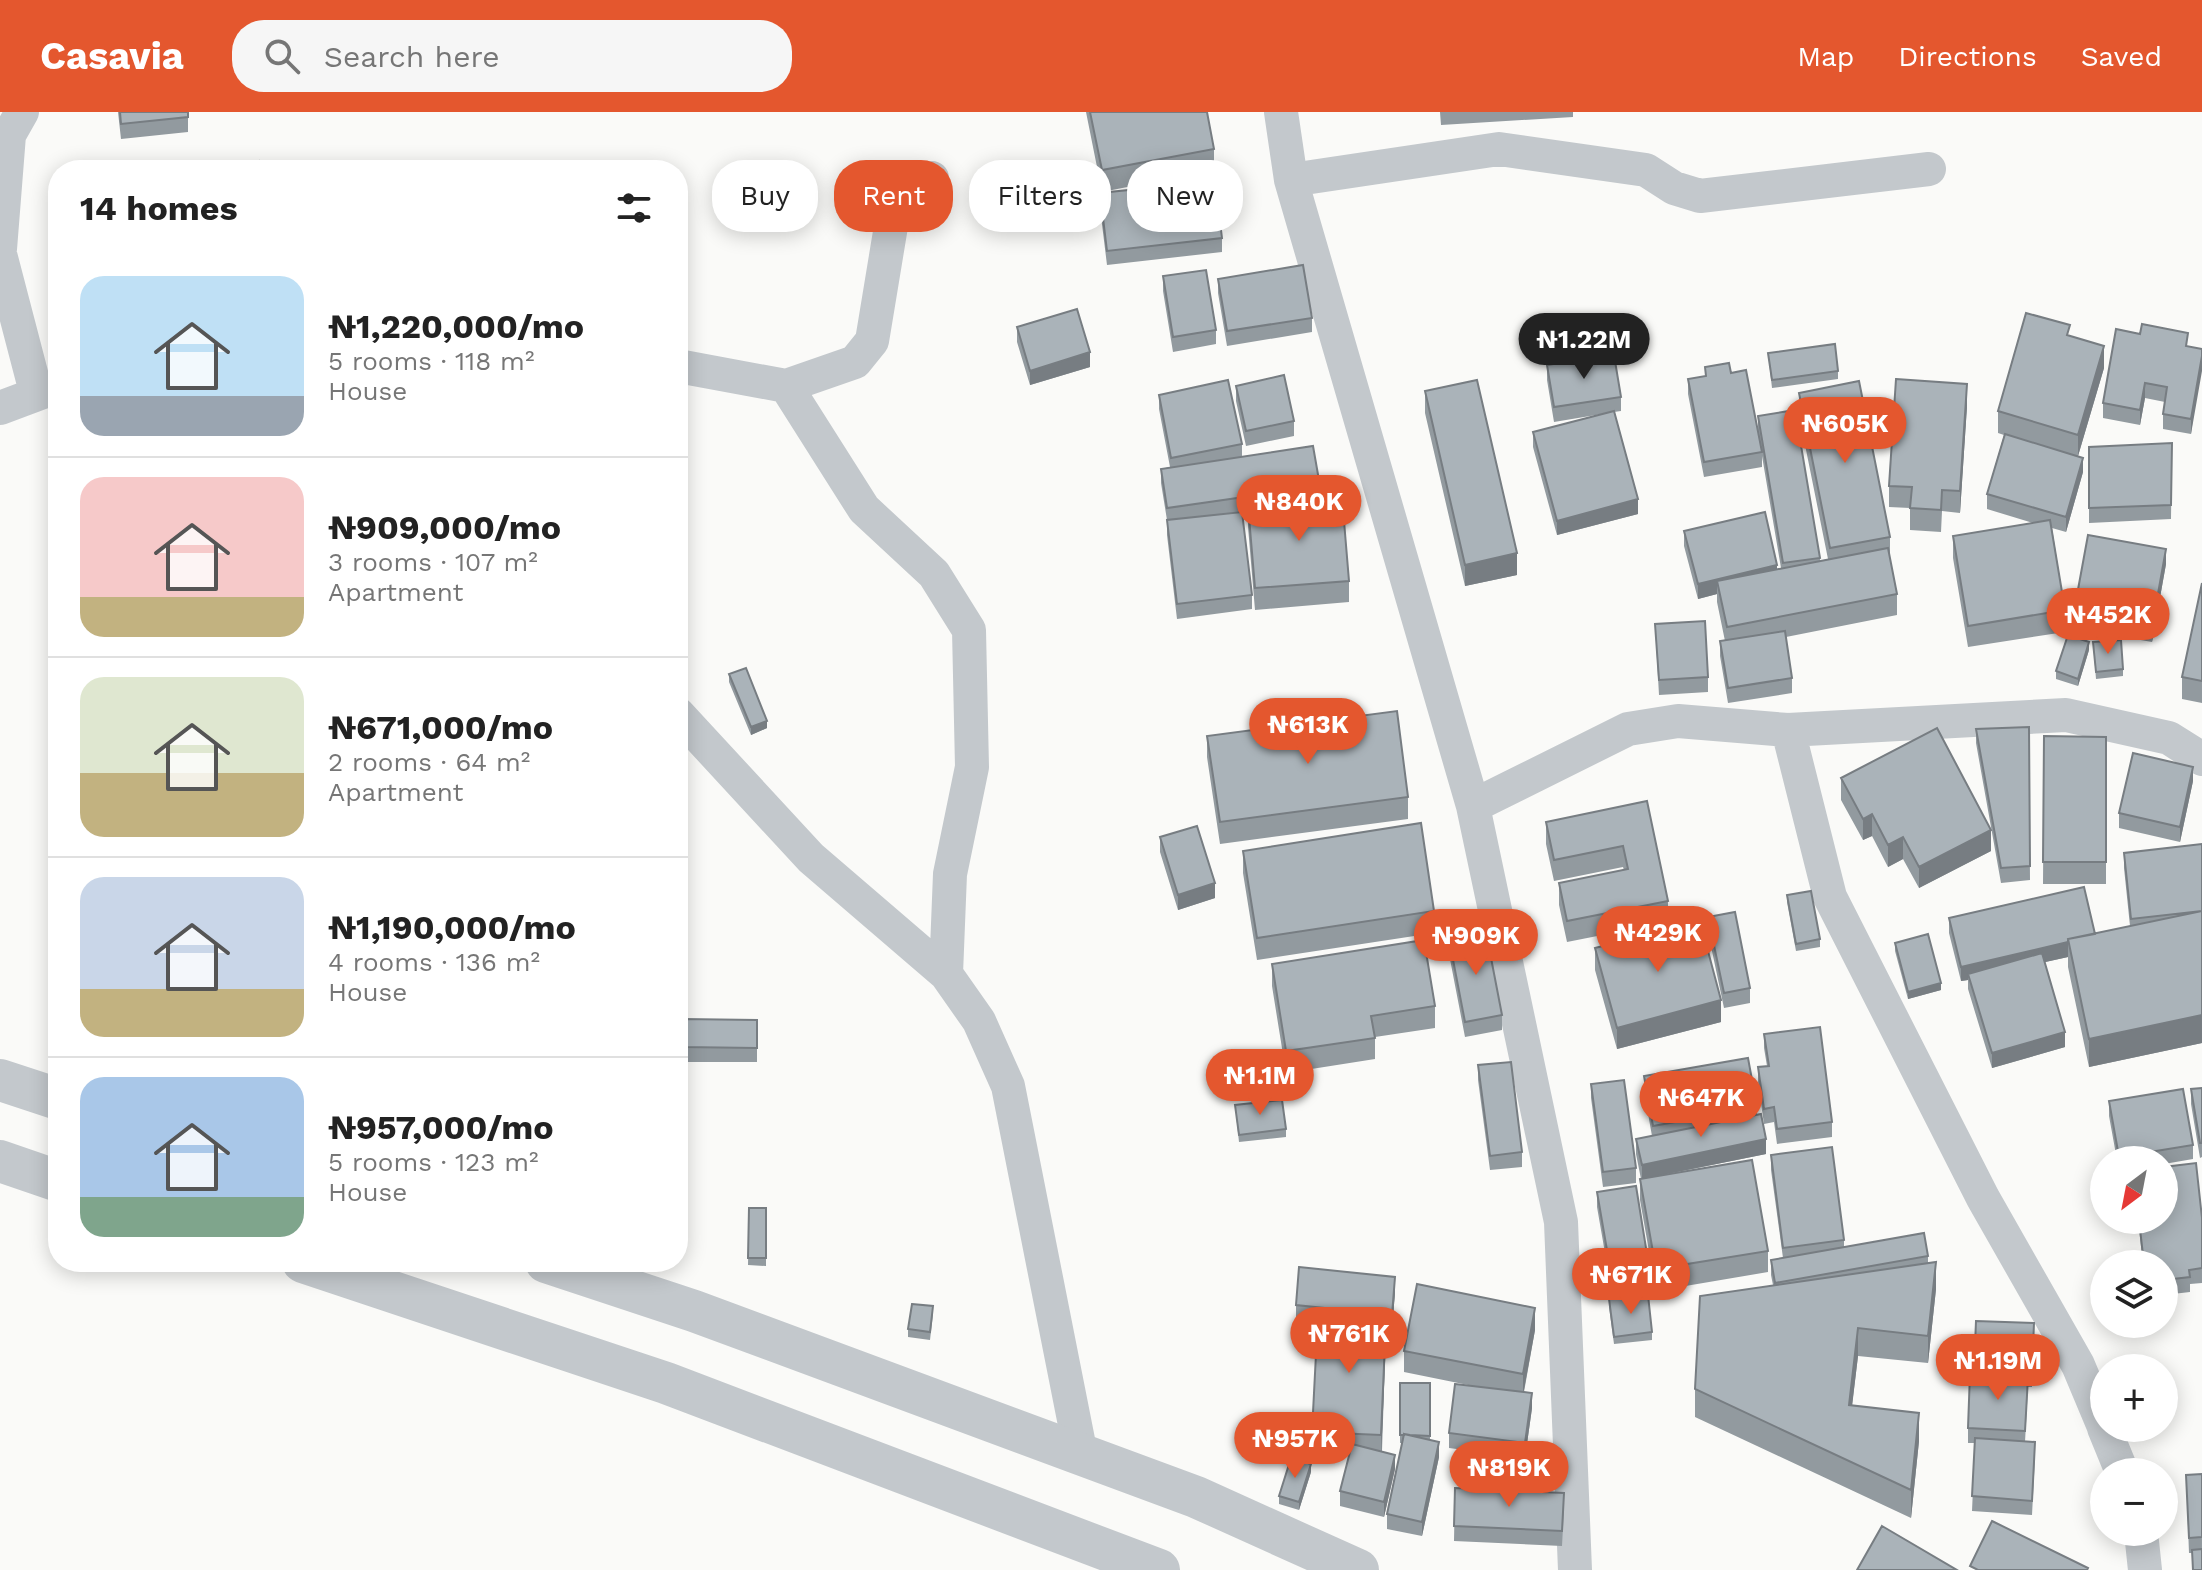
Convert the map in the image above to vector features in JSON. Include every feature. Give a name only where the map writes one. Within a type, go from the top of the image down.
[{"type":"street","points":[[0,408],[47,389],[0,252],[9,135],[22,112]]},
{"type":"street","points":[[1281,112],[1291,180],[1473,806],[1561,1222],[1575,1570]]},
{"type":"street","points":[[1291,180],[1499,149],[1646,170],[1674,188],[1700,196],[1929,169]]},
{"type":"street","points":[[688,368],[786,386],[855,362],[872,341],[890,232]]},
{"type":"street","points":[[786,386],[864,509],[934,574],[969,630],[972,767],[950,874],[946,974]]},
{"type":"street","points":[[1473,806],[1628,729],[1678,721],[1788,730],[2066,715],[2169,738],[2202,759]]},
{"type":"street","points":[[688,725],[811,858],[946,974],[979,1021],[1008,1086],[1081,1455]]},
{"type":"street","points":[[1788,730],[1830,897],[1983,1198],[2078,1365],[2090,1394]]},
{"type":"street","points":[[0,1080],[48,1096]]},
{"type":"street","points":[[0,1161],[48,1178]]},
{"type":"street","points":[[333,1272],[666,1383],[1159,1570]]},
{"type":"street","points":[[576,1272],[694,1311],[1196,1497],[1358,1570]]},
{"type":"street","points":[[2142,1546],[2145,1570]]},
{"type":"building","points":[[120,112],[188,112],[188,117],[121,124]]},
{"type":"building","points":[[1090,112],[1207,112],[1214,149],[1155,160],[1127,160],[1127,165],[1111,168],[1111,160],[1100,160]]},
{"type":"building","points":[[1127,190],[1127,232],[1221,232],[1222,238],[1107,251],[1105,232],[1111,232],[1111,192]]},
{"type":"building","points":[[1303,265],[1312,318],[1227,331],[1218,279]]},
{"type":"building","points":[[1206,270],[1216,330],[1173,337],[1163,276]]},
{"type":"building","points":[[1077,309],[1090,352],[1030,371],[1017,327]]},
{"type":"building","points":[[2026,313],[2070,325],[2067,335],[2104,346],[2078,435],[1998,411]]},
{"type":"building","points":[[2142,324],[2188,333],[2186,346],[2202,349],[2191,419],[2163,414],[2167,387],[2145,383],[2140,410],[2103,403],[2116,329],[2140,334]]},
{"type":"building","points":[[1835,344],[1838,371],[1772,380],[1768,353]]},
{"type":"building","points":[[1614,355],[1621,397],[1554,407],[1547,365]]},
{"type":"building","points":[[1729,363],[1731,373],[1746,370],[1762,452],[1704,462],[1688,379],[1706,376],[1705,367]]},
{"type":"building","points":[[1284,375],[1294,421],[1246,431],[1236,386]]},
{"type":"building","points":[[1896,379],[1967,384],[1960,491],[1942,490],[1941,510],[1910,508],[1912,487],[1889,486]]},
{"type":"building","points":[[1228,380],[1242,444],[1171,458],[1159,395]]},
{"type":"building","points":[[1477,380],[1517,553],[1465,565],[1425,391]]},
{"type":"building","points":[[1859,381],[1890,537],[1830,548],[1799,393]]},
{"type":"building","points":[[1795,410],[1820,558],[1783,563],[1758,416]]},
{"type":"building","points":[[1614,411],[1638,499],[1557,521],[1533,432]]},
{"type":"building","points":[[2005,434],[2083,458],[2066,517],[1987,494]]},
{"type":"building","points":[[2172,443],[2171,505],[2089,508],[2089,447]]},
{"type":"building","points":[[1313,446],[1320,486],[1167,508],[1161,469]]},
{"type":"building","points":[[1342,497],[1349,581],[1255,588],[1248,505]]},
{"type":"building","points":[[1242,512],[1252,595],[1177,604],[1167,520]]},
{"type":"building","points":[[1765,512],[1777,565],[1698,584],[1684,531]]},
{"type":"building","points":[[2050,520],[2065,610],[1968,626],[1953,536]]},
{"type":"building","points":[[2088,535],[2166,549],[2152,627],[2118,621],[2119,614],[2087,609],[2088,597],[2077,595]]},
{"type":"building","points":[[1888,548],[1897,594],[1727,627],[1717,581]]},
{"type":"building","points":[[2202,583],[2202,681],[2182,677]]},
{"type":"building","points":[[1705,621],[1708,677],[1659,680],[1655,624]]},
{"type":"building","points":[[1785,631],[1792,678],[1728,688],[1720,641]]},
{"type":"building","points":[[2068,635],[2089,642],[2078,679],[2056,671]]},
{"type":"building","points":[[2121,640],[2123,669],[2096,672],[2093,642]]},
{"type":"building","points":[[746,668],[767,721],[751,727],[729,674]]},
{"type":"building","points":[[1397,711],[1408,797],[1220,822],[1207,736]]},
{"type":"building","points":[[2029,727],[2030,866],[2001,868],[1976,729]]},
{"type":"building","points":[[1937,728],[1991,830],[1919,867],[1903,837],[1888,845],[1872,814],[1863,819],[1841,778]]},
{"type":"building","points":[[2044,736],[2106,737],[2106,862],[2043,862]]},
{"type":"building","points":[[2133,753],[2193,767],[2180,827],[2119,813]]},
{"type":"building","points":[[1647,801],[1668,901],[1567,921],[1559,883],[1628,869],[1623,846],[1554,860],[1546,822]]},
{"type":"building","points":[[1421,823],[1434,911],[1257,938],[1243,851]]},
{"type":"building","points":[[1197,826],[1215,883],[1178,895],[1160,837]]},
{"type":"building","points":[[2202,844],[2202,911],[2131,919],[2124,853]]},
{"type":"building","points":[[2084,887],[2095,934],[1961,967],[1949,918]]},
{"type":"building","points":[[1811,891],[1820,939],[1796,944],[1787,895]]},
{"type":"building","points":[[2202,911],[2202,1015],[2089,1039],[2068,939]]},
{"type":"building","points":[[1735,912],[1750,988],[1724,993],[1708,917]]},
{"type":"building","points":[[1700,921],[1721,1000],[1617,1028],[1595,948]]},
{"type":"building","points":[[1486,932],[1502,1015],[1465,1022],[1449,939]]},
{"type":"building","points":[[1928,934],[1941,983],[1908,992],[1895,943]]},
{"type":"building","points":[[1424,940],[1435,1006],[1371,1016],[1375,1038],[1286,1051],[1272,964]]},
{"type":"building","points":[[2042,953],[2065,1032],[1992,1053],[1968,974]]},
{"type":"building","points":[[688,1019],[757,1020],[757,1048],[688,1047]]},
{"type":"building","points":[[1820,1027],[1832,1122],[1777,1129],[1774,1107],[1764,1109],[1758,1067],[1769,1066],[1764,1034]]},
{"type":"building","points":[[1748,1058],[1757,1107],[1653,1126],[1644,1076]]},
{"type":"building","points":[[1511,1062],[1522,1152],[1490,1156],[1478,1065]]},
{"type":"building","points":[[1624,1080],[1636,1168],[1603,1172],[1591,1084]]},
{"type":"building","points":[[2202,1088],[2202,1143],[2200,1143],[2191,1089]]},
{"type":"building","points":[[2183,1089],[2193,1145],[2117,1146],[2109,1101]]},
{"type":"building","points":[[1282,1100],[1286,1129],[1239,1135],[1235,1105]]},
{"type":"building","points":[[1761,1114],[1766,1139],[1642,1165],[1636,1139]]},
{"type":"building","points":[[1832,1147],[1844,1240],[1783,1248],[1771,1155]]},
{"type":"building","points":[[1752,1160],[1768,1251],[1656,1269],[1640,1179]]},
{"type":"building","points":[[2196,1163],[2202,1218],[2202,1268],[2189,1270],[2190,1277],[2178,1278],[2178,1250],[2142,1250],[2141,1234],[2178,1234],[2178,1165]]},
{"type":"building","points":[[1636,1186],[1651,1279],[1613,1285],[1597,1192]]},
{"type":"building","points":[[749,1208],[766,1208],[766,1258],[748,1258]]},
{"type":"building","points":[[1924,1233],[1928,1256],[1775,1283],[1771,1260]]},
{"type":"building","points":[[1936,1262],[1928,1336],[1858,1328],[1849,1405],[1919,1413],[1911,1490],[1695,1389],[1700,1296]]},
{"type":"building","points":[[1299,1267],[1395,1277],[1392,1315],[1296,1305]]},
{"type":"building","points":[[1417,1284],[1535,1308],[1523,1374],[1404,1351]]},
{"type":"building","points":[[1648,1295],[1652,1332],[1614,1337],[1609,1299]]},
{"type":"building","points":[[912,1304],[933,1306],[930,1332],[908,1329]]},
{"type":"building","points":[[1318,1315],[1386,1319],[1381,1435],[1312,1432]]},
{"type":"building","points":[[1976,1321],[2034,1323],[2032,1372],[1974,1370]]},
{"type":"building","points":[[1970,1373],[2028,1377],[2025,1431],[1968,1428]]},
{"type":"building","points":[[1400,1383],[1430,1383],[1430,1436],[1400,1435]]},
{"type":"building","points":[[1455,1384],[1532,1393],[1525,1443],[1449,1433]]},
{"type":"building","points":[[1404,1434],[1439,1442],[1422,1522],[1387,1514]]},
{"type":"building","points":[[1975,1438],[2035,1442],[2032,1501],[1972,1496]]},
{"type":"building","points":[[1352,1444],[1395,1455],[1384,1502],[1340,1491]]},
{"type":"building","points":[[1291,1458],[1311,1464],[1299,1502],[1279,1496]]},
{"type":"building","points":[[2202,1474],[2202,1537],[2189,1538],[2186,1475]]},
{"type":"building","points":[[1455,1488],[1564,1493],[1562,1531],[1454,1526]]},
{"type":"building","points":[[1992,1521],[2087,1570],[1978,1570],[1970,1566]]},
{"type":"building","points":[[1882,1526],[1957,1570],[1857,1570]]},
{"type":"building","points":[[2202,1549],[2202,1570],[2193,1570],[2192,1550]]}]
